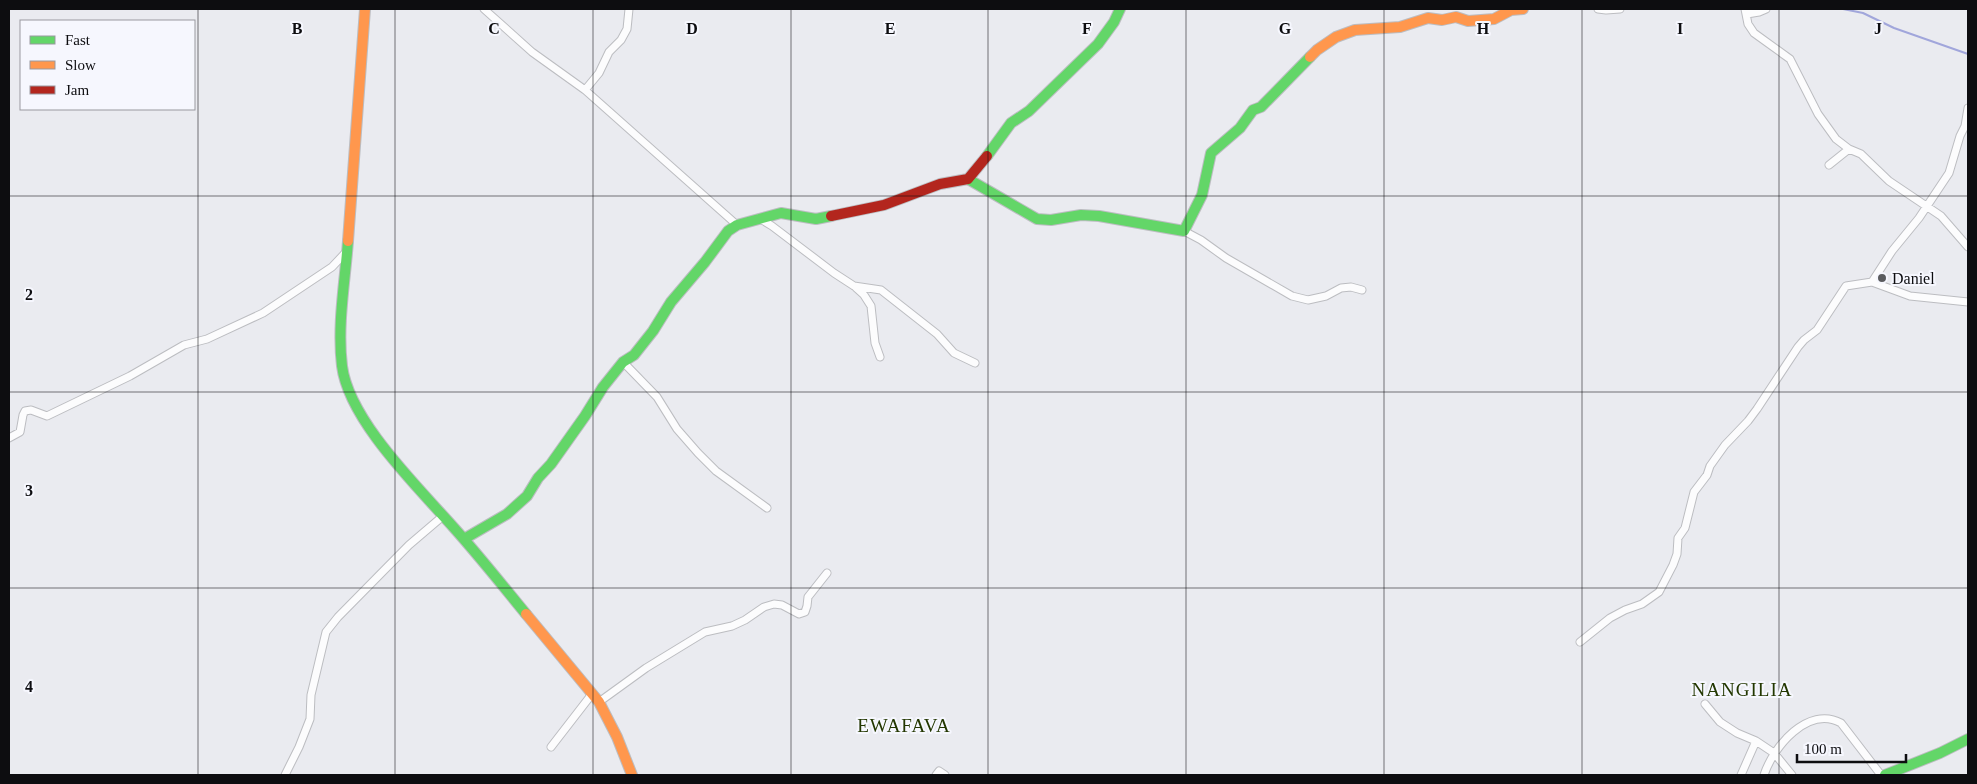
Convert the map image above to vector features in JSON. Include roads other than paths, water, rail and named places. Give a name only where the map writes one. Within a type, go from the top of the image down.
[{"type":"street","points":[[365,9],[341,327],[342,367],[352,400],[382,445],[583,681],[617,737],[632,775]]},
{"type":"street","points":[[484,9],[532,52],[585,90],[737,225]]},
{"type":"street","points":[[585,90],[599,73],[609,52],[621,40],[627,29],[629,9]]},
{"type":"street","points":[[464,539],[507,514],[527,496],[538,478],[568,441],[602,387],[623,362],[634,355],[653,331],[671,302],[705,262],[728,230],[737,225],[781,213],[824,218],[884,205],[940,184],[968,179],[1011,123],[1029,111],[1098,44],[1114,22],[1120,9]]},
{"type":"street","points":[[1184,231],[1194,215],[1200,199],[1208,174],[1208,158],[1211,153],[1236,133],[1249,119],[1253,110],[1261,107],[1322,46],[1336,37],[1355,30],[1387,30],[1428,18],[1442,20],[1456,17],[1468,21],[1494,19],[1511,10],[1523,9]]},
{"type":"street","points":[[1598,9],[1620,9]]},
{"type":"street","points":[[1766,9],[1759,12],[1746,11],[1748,24],[1754,33],[1790,59],[1818,114],[1836,139],[1849,149],[1861,154],[1888,181],[1941,216],[1968,247]]},
{"type":"street","points":[[1872,282],[1892,251],[1928,206],[1949,172],[1965,126],[1968,108]]},
{"type":"street","points":[[1829,164],[1849,149]]},
{"type":"street","points":[[968,179],[1037,220],[1049,222],[1087,215],[1145,223],[1184,231],[1292,296],[1308,300],[1326,296],[1342,288],[1351,287],[1362,290]]},
{"type":"street","points":[[759,218],[854,286],[869,302],[875,343],[880,357]]},
{"type":"street","points":[[9,438],[20,432],[25,411],[31,410],[47,416],[130,376],[184,345],[207,339],[244,323],[263,313],[332,267],[347,251]]},
{"type":"street","points":[[1580,642],[1610,618],[1642,604],[1659,592],[1677,554],[1678,538],[1684,528],[1692,496],[1707,475],[1710,466],[1729,440],[1753,415],[1798,347],[1817,330],[1842,290],[1851,285],[1872,282],[1910,296],[1968,302]]},
{"type":"street","points":[[854,286],[881,290],[937,334],[954,353],[976,363]]},
{"type":"street","points":[[623,362],[656,397],[677,428],[704,459],[723,477],[767,508]]},
{"type":"street","points":[[285,775],[310,719],[311,695],[326,632],[338,617],[409,545],[443,516]]},
{"type":"street","points":[[551,747],[595,698],[705,632],[732,626],[764,607],[774,604],[782,605],[799,614],[805,612],[808,596],[827,573]]},
{"type":"street","points":[[1705,704],[1712,714],[1724,725],[1756,741],[1774,753],[1792,775]]},
{"type":"street","points":[[1764,775],[1774,753],[1804,723],[1824,720],[1837,721],[1844,725],[1881,775]]},
{"type":"street","points":[[1885,775],[1940,753],[1968,739]]},
{"type":"street","points":[[1741,775],[1756,741]]},
{"type":"street","points":[[936,775],[939,771],[945,775]]},
{"type":"waterway","points":[[1843,9],[1863,13],[1894,28],[1968,54]]},
{"type":"place","name":"Daniel","points":[[1882,278]]},
{"type":"district","name":"NANGILIA","points":[[1742,689]]},
{"type":"district","name":"EWAFAVA","points":[[904,725]]}]
